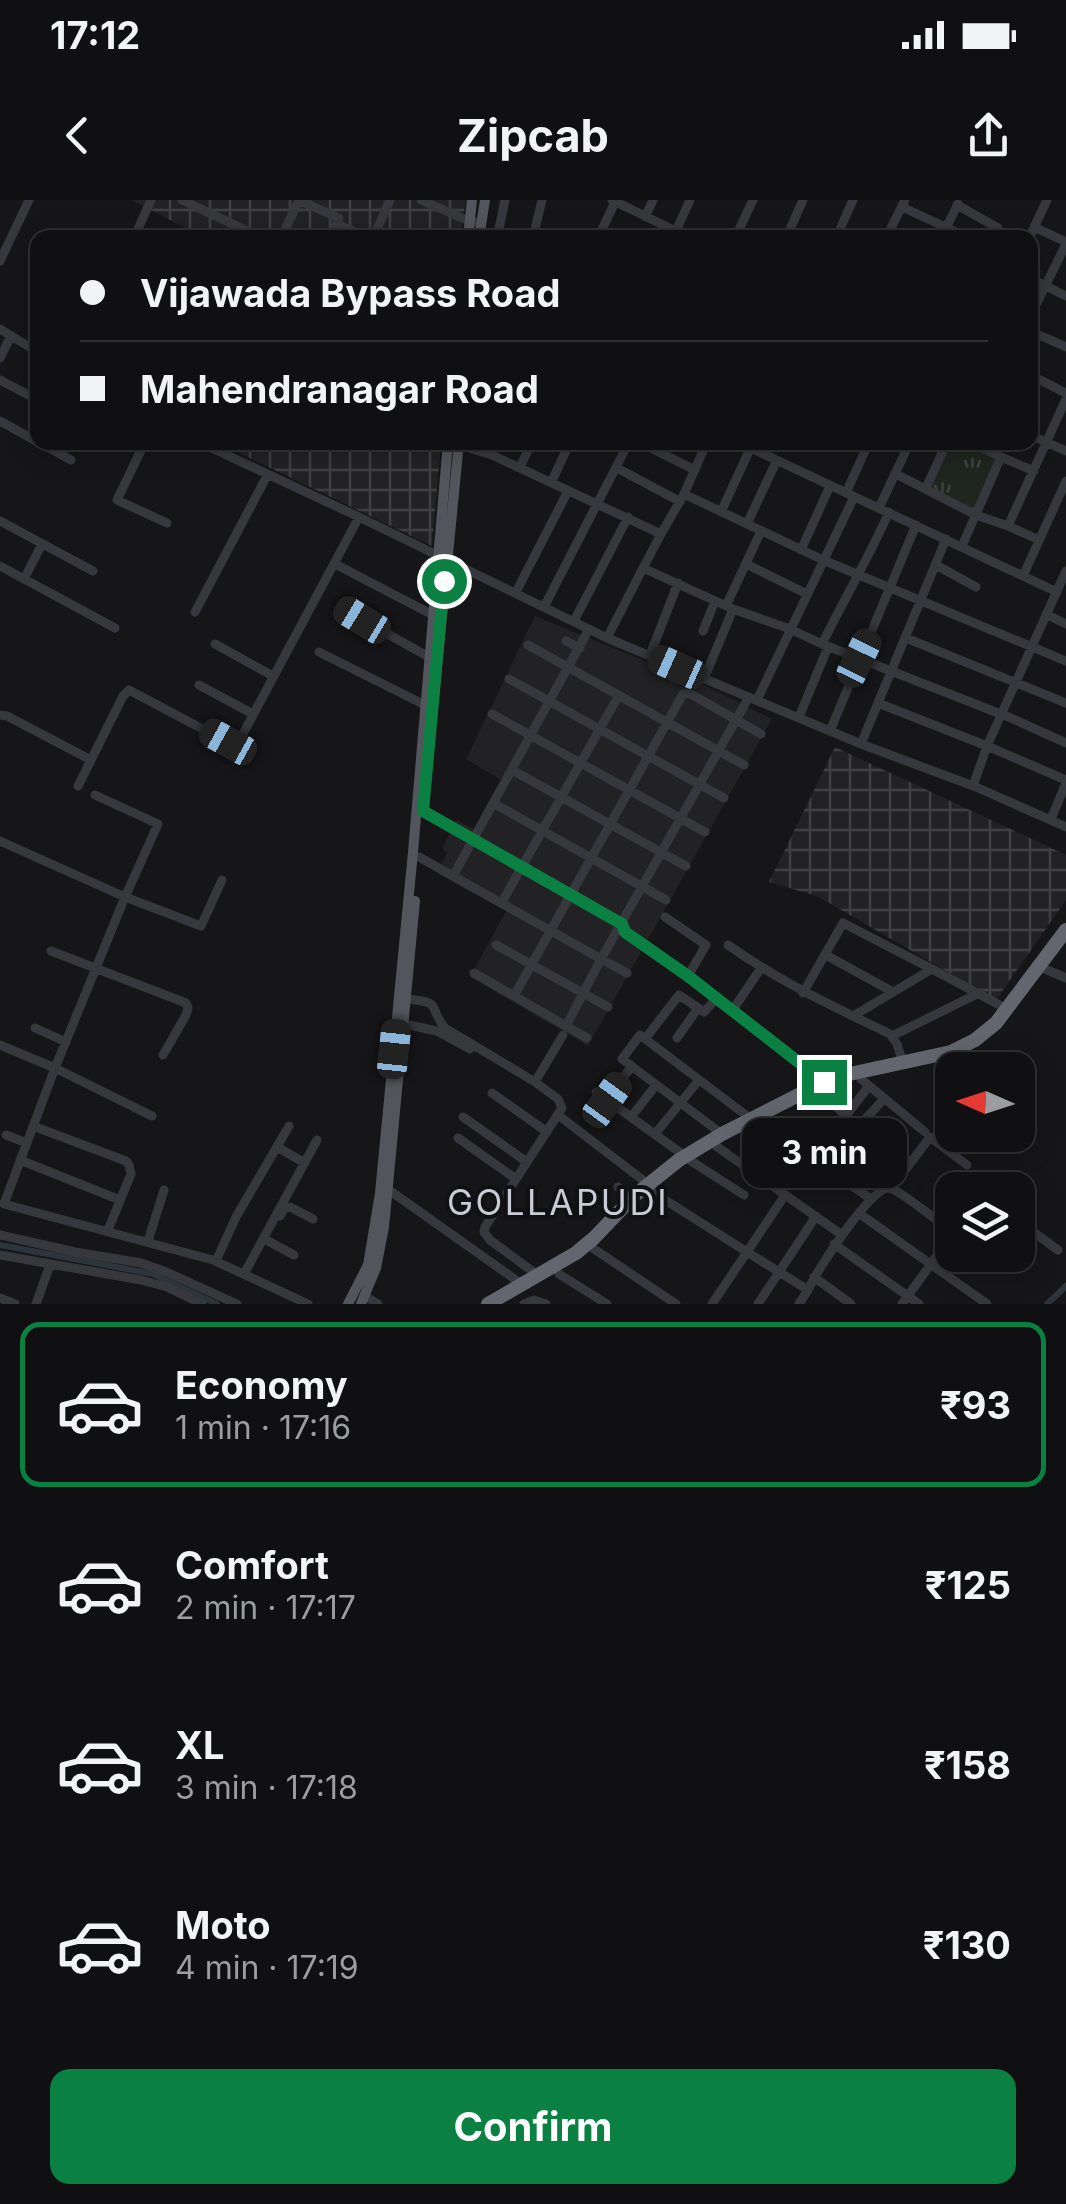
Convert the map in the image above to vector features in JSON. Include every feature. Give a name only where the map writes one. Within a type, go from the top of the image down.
[{"type":"highway","points":[[488,1304],[576,1254],[630,1200],[719,1140],[844,1075],[964,1046],[985,1033],[1066,930]]},
{"type":"highway","points":[[822,1087],[865,1083],[969,1052],[1000,1028],[1066,941]]},
{"type":"highway","points":[[504,1304],[560,1274],[594,1249],[649,1188]]},
{"type":"main road","points":[[472,200],[478,230]]},
{"type":"main road","points":[[472,230],[485,200]]},
{"type":"main road","points":[[348,1304],[368,1265],[376,1229],[454,450]]},
{"type":"main road","points":[[363,1300],[380,1250],[389,1190],[419,857],[429,657],[443,557]]},
{"type":"street","points":[[0,260],[29,200]]},
{"type":"street","points":[[138,230],[151,200]]},
{"type":"street","points":[[182,200],[245,230]]},
{"type":"street","points":[[285,230],[299,200],[339,218],[333,230]]},
{"type":"street","points":[[375,230],[390,200]]},
{"type":"street","points":[[421,200],[476,222]]},
{"type":"street","points":[[499,230],[506,200]]},
{"type":"street","points":[[535,230],[542,200]]},
{"type":"street","points":[[602,230],[615,200],[674,230]]},
{"type":"street","points":[[645,217],[653,200]]},
{"type":"street","points":[[676,230],[690,200]]},
{"type":"street","points":[[739,230],[752,200]]},
{"type":"street","points":[[790,230],[803,200]]},
{"type":"street","points":[[840,230],[853,200]]},
{"type":"street","points":[[1032,230],[1047,200]]},
{"type":"street","points":[[892,230],[903,203],[940,230]]},
{"type":"street","points":[[944,230],[958,203],[998,228]]},
{"type":"street","points":[[336,224],[351,230]]},
{"type":"street","points":[[1038,234],[1066,243],[1038,300]]},
{"type":"street","points":[[1038,282],[1066,296]]},
{"type":"street","points":[[0,329],[30,347]]},
{"type":"street","points":[[1038,335],[1066,347]]},
{"type":"street","points":[[0,358],[10,336]]},
{"type":"street","points":[[0,380],[30,396]]},
{"type":"street","points":[[1008,526],[1066,396],[1038,380]]},
{"type":"street","points":[[0,421],[30,438]]},
{"type":"street","points":[[1038,439],[1066,452]]},
{"type":"street","points":[[53,450],[71,460]]},
{"type":"street","points":[[141,450],[117,500],[167,523]]},
{"type":"street","points":[[217,450],[607,638],[1066,827]]},
{"type":"street","points":[[231,457],[234,450]]},
{"type":"street","points":[[477,450],[661,534]]},
{"type":"street","points":[[492,455],[494,450]]},
{"type":"street","points":[[520,467],[528,450]]},
{"type":"street","points":[[551,483],[566,450]]},
{"type":"street","points":[[544,607],[625,450]]},
{"type":"street","points":[[656,450],[695,470]]},
{"type":"street","points":[[607,638],[704,450]]},
{"type":"street","points":[[721,512],[742,450]]},
{"type":"street","points":[[753,450],[1023,576],[1062,586]]},
{"type":"street","points":[[535,1082],[790,629],[866,450]]},
{"type":"street","points":[[799,717],[825,645],[868,558],[906,450]]},
{"type":"street","points":[[926,488],[943,450]]},
{"type":"street","points":[[987,450],[1034,472]]},
{"type":"street","points":[[962,546],[1002,457]]},
{"type":"street","points":[[747,524],[776,462]]},
{"type":"street","points":[[616,468],[1066,662]]},
{"type":"street","points":[[195,612],[268,474]]},
{"type":"street","points":[[896,474],[1039,540]]},
{"type":"street","points":[[1023,576],[1066,481]]},
{"type":"street","points":[[801,550],[830,486]]},
{"type":"street","points":[[516,592],[568,491]]},
{"type":"street","points":[[78,786],[129,690],[232,744],[238,743],[359,517]]},
{"type":"street","points":[[574,621],[628,517]]},
{"type":"street","points":[[0,521],[93,571]]},
{"type":"street","points":[[830,730],[916,525]]},
{"type":"street","points":[[704,679],[761,531]]},
{"type":"street","points":[[861,744],[946,540]]},
{"type":"street","points":[[24,579],[42,544]]},
{"type":"street","points":[[335,564],[433,615]]},
{"type":"street","points":[[746,564],[807,594]]},
{"type":"street","points":[[936,565],[976,587]]},
{"type":"street","points":[[0,566],[115,628]]},
{"type":"street","points":[[643,568],[730,608],[1066,743]]},
{"type":"street","points":[[973,786],[987,746],[1066,571]]},
{"type":"street","points":[[650,655],[678,583]]},
{"type":"street","points":[[702,631],[715,601]]},
{"type":"street","points":[[341,608],[429,657]]},
{"type":"street","points":[[1046,614],[1066,624]]},
{"type":"street","points":[[453,876],[590,629]]},
{"type":"street","points":[[906,638],[1066,703]]},
{"type":"street","points":[[566,640],[580,648]]},
{"type":"street","points":[[215,644],[274,676]]},
{"type":"street","points":[[528,645],[744,765]]},
{"type":"street","points":[[319,652],[425,705]]},
{"type":"street","points":[[509,679],[724,798]]},
{"type":"street","points":[[199,685],[253,714]]},
{"type":"street","points":[[514,996],[686,692],[761,734]]},
{"type":"street","points":[[502,902],[619,695]]},
{"type":"street","points":[[878,703],[1066,782],[1051,820]]},
{"type":"street","points":[[492,714],[705,832]]},
{"type":"street","points":[[0,715],[91,760]]},
{"type":"street","points":[[512,770],[686,866]]},
{"type":"street","points":[[95,795],[158,824],[2,1204],[216,1261],[308,1304]]},
{"type":"street","points":[[494,804],[666,900]]},
{"type":"street","points":[[420,810],[622,924],[625,932],[688,976],[822,1087],[845,1117],[894,1159]]},
{"type":"street","points":[[0,841],[50,866],[201,926],[222,880]]},
{"type":"street","points":[[419,857],[627,973]]},
{"type":"street","points":[[665,916],[706,946],[688,976]]},
{"type":"street","points":[[803,993],[843,923],[1006,1008]]},
{"type":"street","points":[[496,945],[608,1007]]},
{"type":"street","points":[[728,945],[803,993],[892,1036],[903,1063]]},
{"type":"street","points":[[52,951],[186,1002],[186,1015],[163,1054]]},
{"type":"street","points":[[826,955],[893,992]]},
{"type":"street","points":[[732,1011],[762,968]]},
{"type":"street","points":[[854,1016],[932,969]]},
{"type":"street","points":[[1046,969],[1066,978]]},
{"type":"street","points":[[474,973],[564,1030],[587,1038]]},
{"type":"street","points":[[892,1036],[979,993]]},
{"type":"street","points":[[645,1038],[679,995],[706,1012],[716,999]]},
{"type":"street","points":[[407,999],[435,1005],[446,1028],[535,1082],[560,1102],[558,1115],[484,1232],[539,1276]]},
{"type":"street","points":[[677,1038],[698,1008]]},
{"type":"street","points":[[404,1024],[436,1031],[494,1062]]},
{"type":"street","points":[[34,1028],[66,1042]]},
{"type":"street","points":[[842,1234],[785,1195],[681,1102],[622,1059],[640,1034],[756,1121],[871,1199]]},
{"type":"street","points":[[0,1045],[152,1116]]},
{"type":"street","points":[[607,1100],[632,1066]]},
{"type":"street","points":[[655,1134],[699,1080]]},
{"type":"street","points":[[845,1117],[865,1083],[926,1132]]},
{"type":"street","points":[[631,1117],[656,1084]]},
{"type":"street","points":[[596,1092],[744,1195]]},
{"type":"street","points":[[492,1093],[547,1132]]},
{"type":"street","points":[[857,1128],[884,1098]]},
{"type":"street","points":[[558,1115],[649,1188],[808,1290]]},
{"type":"street","points":[[463,1116],[527,1162]]},
{"type":"street","points":[[33,1126],[129,1165],[130,1174],[108,1230]]},
{"type":"street","points":[[216,1261],[236,1217],[289,1126]]},
{"type":"street","points":[[6,1135],[27,1143]]},
{"type":"street","points":[[891,1188],[930,1137],[967,1164]]},
{"type":"street","points":[[458,1138],[516,1179]]},
{"type":"street","points":[[247,1275],[317,1140]]},
{"type":"street","points":[[277,1147],[305,1163]]},
{"type":"street","points":[[20,1160],[120,1200]]},
{"type":"street","points":[[618,1187],[630,1200]]},
{"type":"street","points":[[799,1304],[834,1244],[884,1188],[891,1188],[935,1221]]},
{"type":"street","points":[[148,1241],[164,1190]]},
{"type":"street","points":[[389,1190],[523,1285]]},
{"type":"street","points":[[712,1304],[785,1195]]},
{"type":"street","points":[[247,1275],[286,1208],[313,1219]]},
{"type":"street","points":[[860,1214],[987,1304]]},
{"type":"street","points":[[758,1304],[816,1216]]},
{"type":"street","points":[[0,1234],[140,1263],[237,1304]]},
{"type":"street","points":[[1035,1235],[1058,1250]]},
{"type":"street","points":[[268,1241],[294,1255]]},
{"type":"street","points":[[834,1244],[904,1300],[919,1304]]},
{"type":"street","points":[[594,1249],[676,1304]]},
{"type":"street","points":[[0,1255],[167,1286],[202,1304]]},
{"type":"street","points":[[904,1300],[935,1258]]},
{"type":"street","points":[[36,1304],[50,1266]]},
{"type":"street","points":[[560,1274],[607,1304]]},
{"type":"street","points":[[814,1277],[851,1304]]},
{"type":"street","points":[[0,1298],[15,1304]]},
{"type":"street","points":[[363,1300],[378,1304]]},
{"type":"street","points":[[524,1304],[534,1300],[546,1304]]},
{"type":"shaded area","points":[[132,200],[466,200],[461,230],[189,230]]},
{"type":"shaded area","points":[[233,450],[440,450],[432,546]]},
{"type":"shaded area","points":[[535,616],[702,684],[772,719],[588,1046],[470,977],[506,911],[438,874],[447,852],[442,849],[456,820],[474,829],[501,780],[466,759]]},
{"type":"shaded area","points":[[835,747],[1066,855],[1066,900],[996,1000],[817,896],[769,882]]},
{"type":"green space","points":[[946,450],[976,450],[998,459],[974,511],[929,487]]},
{"type":"waterway","points":[[0,1245],[153,1274],[217,1304]]},
{"type":"waterway","points":[[1047,1304],[1066,1286]]},
{"type":"district","name":"GOLLAPUDI","points":[[558,1202]]},
{"type":"route","points":[[444,581],[423,811],[622,924],[625,932],[824,1082]]}]
